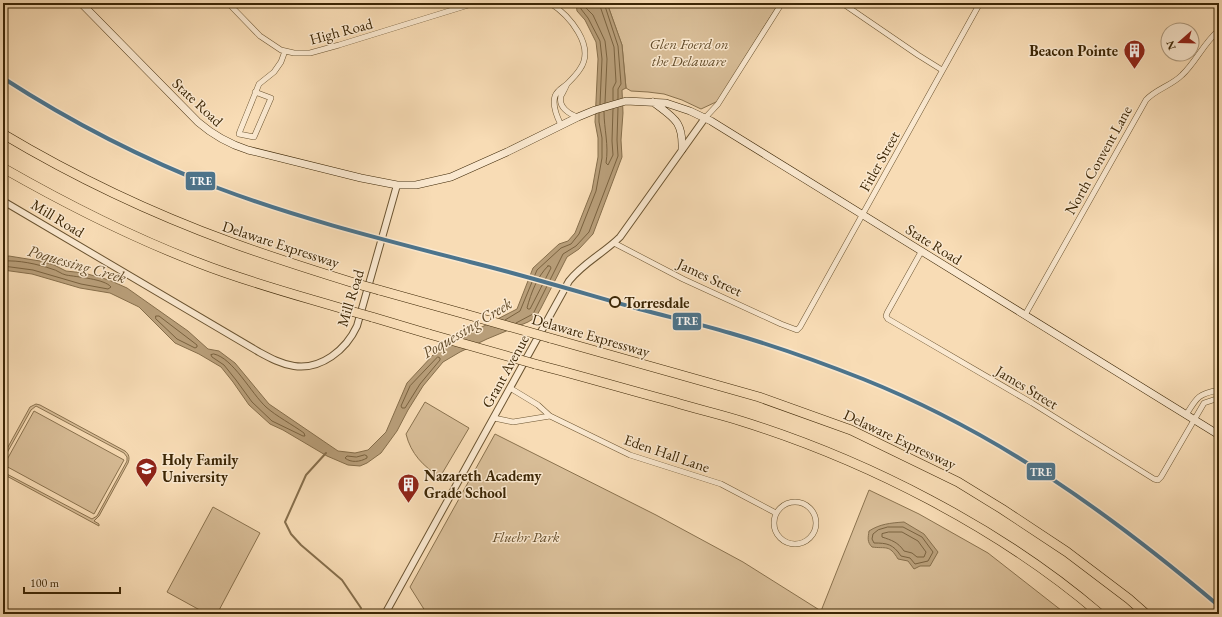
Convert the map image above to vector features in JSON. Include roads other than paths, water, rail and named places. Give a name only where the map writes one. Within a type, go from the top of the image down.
[{"type":"highway","name":"Delaware Expressway","points":[[3,134],[120,197],[202,232],[264,254],[354,283],[759,397],[851,430],[958,482],[1002,509],[1067,552],[1129,599],[1146,614]]},
{"type":"highway","points":[[3,168],[52,196],[122,231],[199,263],[267,286],[429,334],[740,421],[802,443],[873,472],[989,533],[1076,593],[1100,614]]},
{"type":"main road","name":"State Road","points":[[81,3],[198,122],[219,138],[234,145],[276,157],[361,178],[397,184]]},
{"type":"main road","name":"State Road","points":[[578,117],[626,101],[666,103],[690,110],[1219,435]]},
{"type":"main road","points":[[652,102],[672,117],[680,127],[682,149]]},
{"type":"main road","points":[[397,184],[422,184],[451,177],[578,117]]},
{"type":"street","name":"High Road","points":[[228,3],[260,36],[281,50],[294,53],[310,53],[475,3]]},
{"type":"street","points":[[452,10],[458,3]]},
{"type":"street","points":[[550,3],[571,21],[582,39],[585,55],[580,69],[567,84],[560,89],[554,99],[556,112],[561,125]]},
{"type":"street","name":"Grant Avenue","points":[[385,614],[569,281],[614,243],[626,230],[682,149],[705,118],[718,104],[782,3]]},
{"type":"street","points":[[842,3],[942,70]]},
{"type":"street","name":"Fitler Street","points":[[797,330],[863,215],[980,3]]},
{"type":"street","name":"North Convent Lane","points":[[1025,315],[1146,100],[1154,93],[1182,76],[1212,35],[1219,30]]},
{"type":"street","points":[[255,92],[270,98],[254,137],[239,134],[255,92],[259,84],[274,72],[281,62],[285,51]]},
{"type":"street","points":[[567,84],[562,94],[561,102],[566,110],[578,117]]},
{"type":"street","name":"Mill Road","points":[[3,201],[260,352],[285,364],[302,366],[319,363],[330,358],[343,347],[353,334],[397,184]]},
{"type":"street","name":"James Street","points":[[614,243],[683,278],[797,330]]},
{"type":"street","name":"James Street","points":[[921,252],[887,313],[886,316],[891,322],[1032,403],[1154,479],[1158,480],[1161,477],[1194,420]]},
{"type":"street","name":"Eden Hall Lane","points":[[510,388],[538,405],[550,416],[630,455],[721,484],[776,513]]},
{"type":"street","points":[[1186,415],[1195,400],[1201,395],[1219,390]]},
{"type":"street","points":[[1194,420],[1204,403],[1219,398]]},
{"type":"street","points":[[494,418],[513,422],[550,416]]},
{"type":"street","points":[[799,502],[807,506],[815,516],[816,525],[813,534],[807,540],[799,544],[790,544],[782,541],[776,534],[774,526],[776,513],[782,506],[790,503],[799,502]]},
{"type":"water","points":[[576,3],[607,3],[622,45],[626,88],[622,90],[622,157],[593,234],[579,249],[567,257],[536,317],[460,352],[443,362],[423,386],[397,431],[381,453],[367,463],[360,466],[348,465],[327,456],[270,424],[249,405],[221,367],[199,354],[175,343],[139,307],[110,293],[80,288],[32,274],[3,270],[3,257],[9,256],[40,261],[54,265],[66,271],[84,273],[109,280],[127,288],[188,331],[208,349],[219,351],[235,363],[269,404],[338,451],[355,453],[368,450],[386,432],[407,383],[433,355],[445,346],[517,309],[533,268],[559,244],[568,241],[575,233],[592,190],[598,157],[598,138],[595,122],[598,59],[596,42],[585,20],[577,11]]},
{"type":"water","points":[[904,522],[924,534],[938,552],[930,566],[920,566],[914,569],[908,561],[898,559],[890,549],[872,547],[869,543],[869,531],[885,524]]},
{"type":"waterway","points":[[326,453],[306,475],[285,522],[291,534],[301,545],[342,580],[361,608]]},
{"type":"place","name":"Beacon Pointe","points":[[1134,70]]},
{"type":"place","name":"Torresdale","points":[[615,302]]},
{"type":"place","name":"Holy Family University","points":[[146,488]]},
{"type":"place","name":"Nazareth Academy Grade School","points":[[408,504]]},
{"type":"park label","name":"Glen Foerd on the Delaware","points":[[689,52]]},
{"type":"park label","name":"Fluehr Park","points":[[526,536]]},
{"type":"water label","name":"Poquessing Creek","points":[[77,264]]},
{"type":"water label","name":"Poquessing Creek","points":[[467,328]]}]
